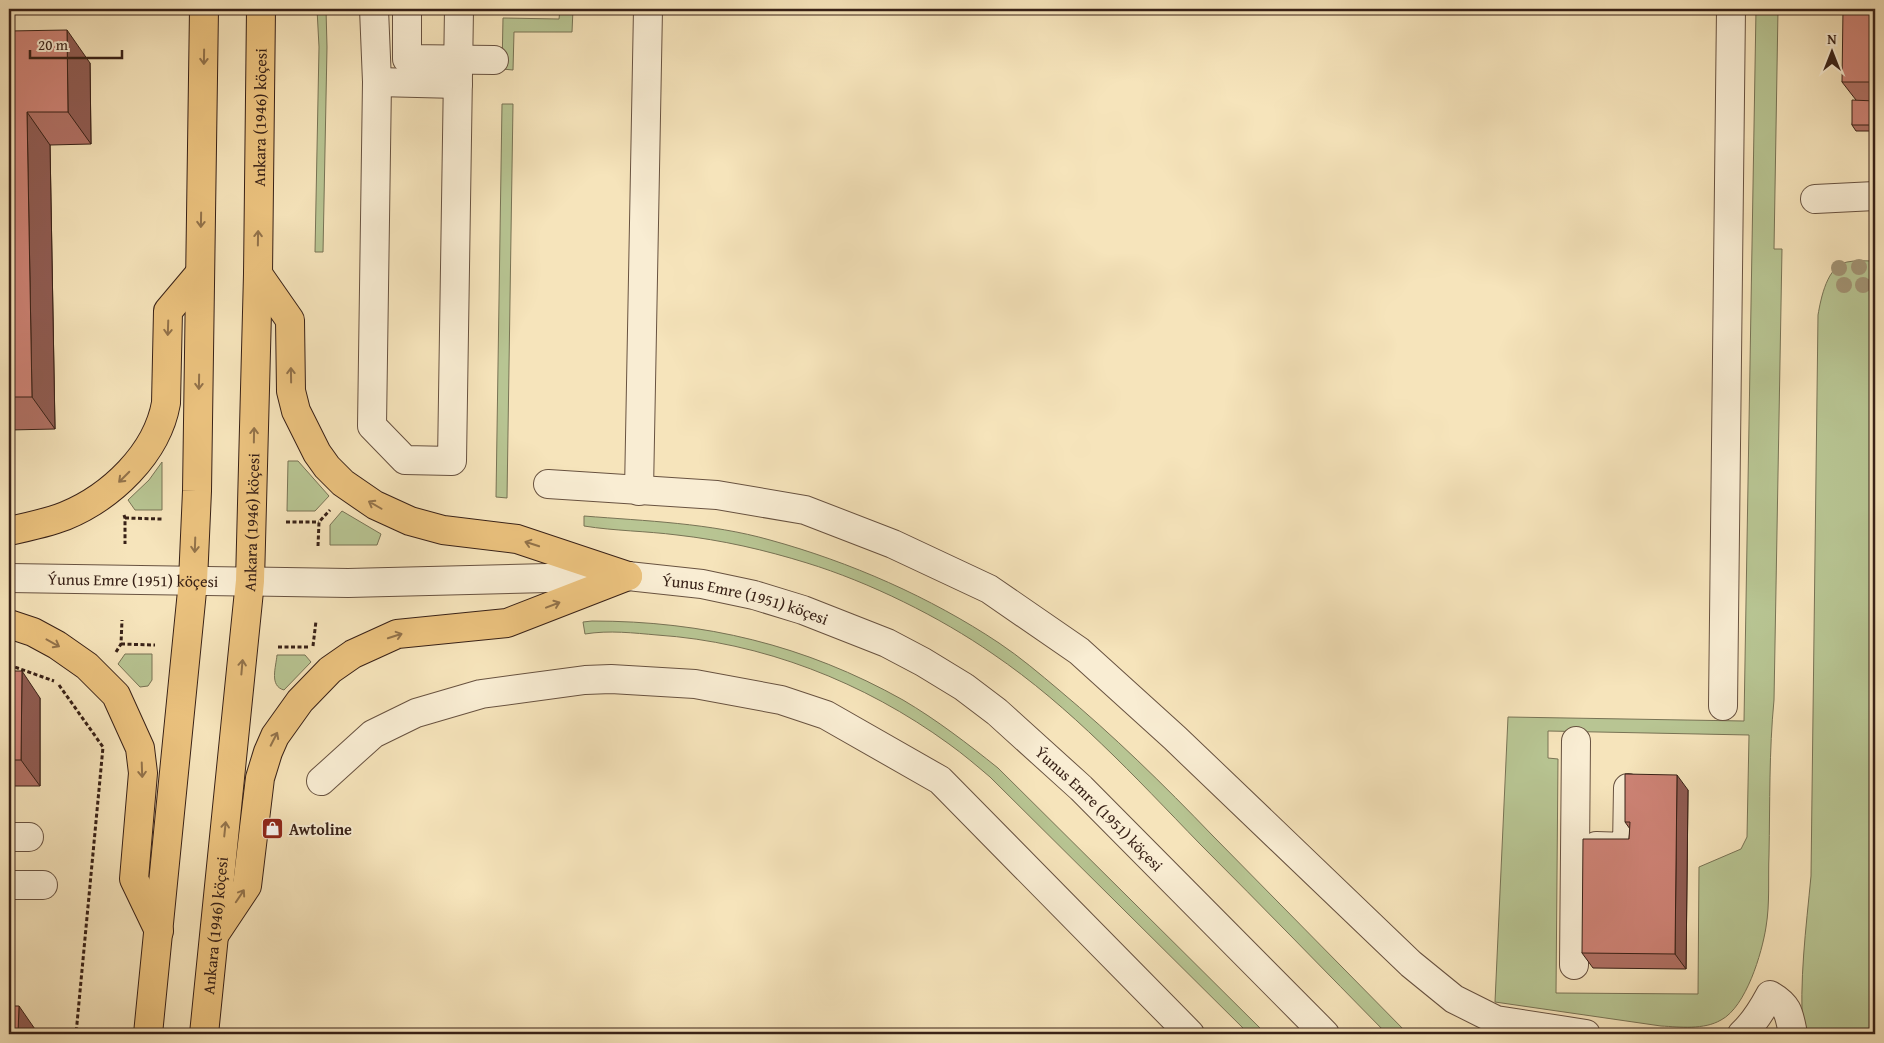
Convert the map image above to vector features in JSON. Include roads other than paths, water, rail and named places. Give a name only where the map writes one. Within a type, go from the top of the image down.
[{"type":"main road","points":[[148,1034],[193,581],[197,481],[204,9]]},
{"type":"main road","name":"Ankara (1946) köçesi","points":[[204,1034],[250,581],[258,274],[261,9]]},
{"type":"main road","points":[[9,531],[66,516],[83,507],[117,484],[142,456],[164,415],[166,403],[168,311],[200,273]]},
{"type":"main road","points":[[258,274],[290,320],[291,391],[296,412],[327,467],[343,483],[375,505],[418,524],[443,530],[517,539],[628,576]]},
{"type":"main road","points":[[213,937],[246,886],[260,778],[272,744],[300,700],[330,670],[353,654],[397,634],[507,623],[628,576]]},
{"type":"main road","points":[[9,624],[32,632],[57,645],[87,666],[116,695],[140,748],[143,773],[134,878],[159,932]]},
{"type":"street","points":[[374,9],[376,82],[372,426],[405,460],[452,461],[459,9]]},
{"type":"street","points":[[408,9],[407,59],[458,72]]},
{"type":"street","points":[[639,491],[648,9]]},
{"type":"street","points":[[1723,706],[1731,9]]},
{"type":"street","points":[[376,82],[458,72],[494,60]]},
{"type":"street","points":[[1816,199],[1875,196]]},
{"type":"street","points":[[548,484],[717,495],[805,510],[893,544],[989,590],[1079,651],[1175,738],[1411,964],[1454,999],[1496,1020],[1586,1034]]},
{"type":"street","name":"Ýunus Emre (1951) köçesi","points":[[9,578],[348,583],[628,576],[702,584],[754,595],[803,610],[886,644],[923,662],[964,687],[1018,730],[1081,788],[1325,1034]]},
{"type":"street","points":[[321,781],[373,734],[416,713],[481,694],[585,680],[611,680],[695,684],[781,700],[826,715],[940,780],[1190,1034]]},
{"type":"street","points":[[1574,965],[1576,741]]},
{"type":"street","points":[[1575,846],[1627,847],[1628,783]]},
{"type":"street","points":[[9,885],[43,885]]},
{"type":"street","points":[[1742,1034],[1762,1011],[1770,995],[1786,1007],[1793,1034]]},
{"type":"place","name":"Awtoline","points":[[273,829]]}]
